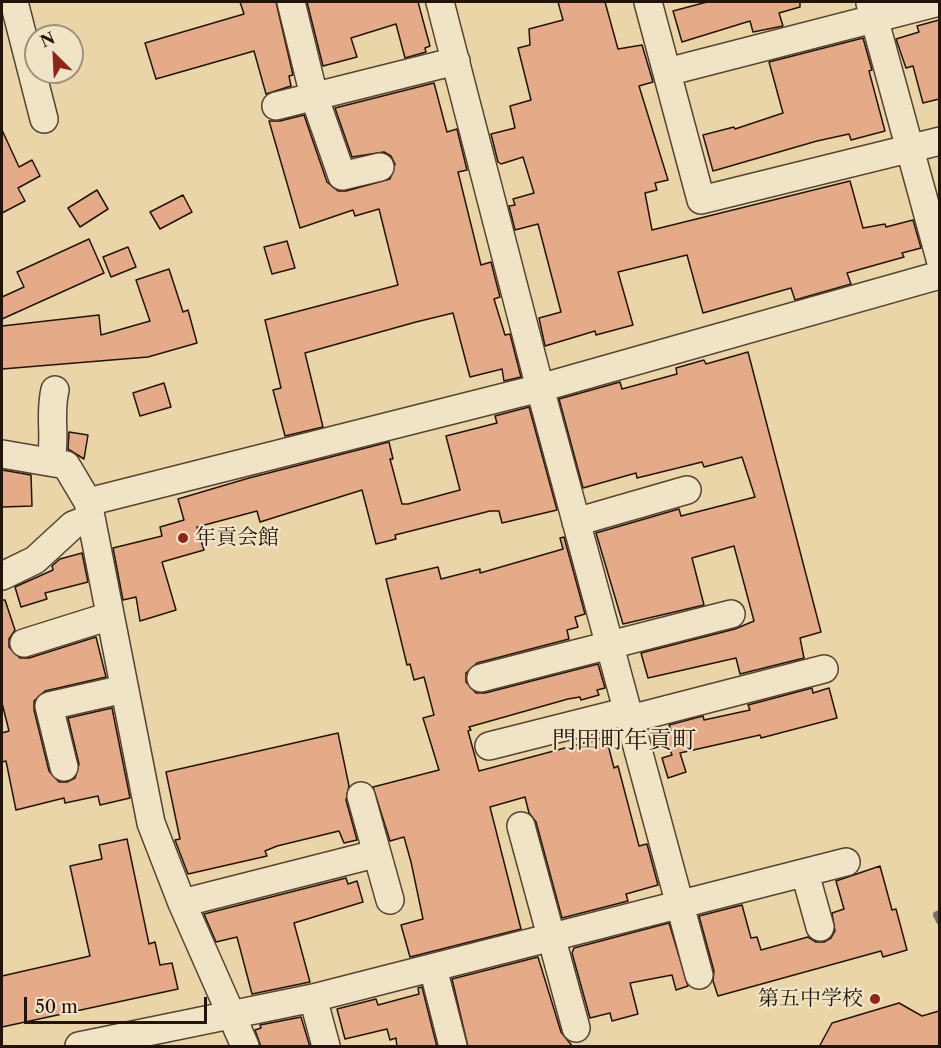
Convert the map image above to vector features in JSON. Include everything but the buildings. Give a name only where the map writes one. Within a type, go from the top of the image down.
[{"type":"street","points":[[14,2],[44,118]]},
{"type":"street","points":[[291,2],[314,96],[342,176],[380,167]]},
{"type":"street","points":[[440,2],[540,388],[699,975]]},
{"type":"street","points":[[648,2],[700,200],[939,141]]},
{"type":"street","points":[[667,72],[872,10],[939,2]]},
{"type":"street","points":[[872,10],[939,259]]},
{"type":"street","points":[[276,106],[456,62]]},
{"type":"street","points":[[2,576],[34,560],[89,510],[540,388],[939,275]]},
{"type":"street","points":[[51,461],[54,445],[50,410],[55,390]]},
{"type":"street","points":[[2,454],[66,465],[89,510],[151,823],[182,903],[245,1047]]},
{"type":"street","points":[[576,522],[687,490]]},
{"type":"street","points":[[481,678],[731,614]]},
{"type":"street","points":[[24,643],[110,616]]},
{"type":"street","points":[[489,746],[824,669]]},
{"type":"street","points":[[64,767],[49,706],[124,689]]},
{"type":"street","points":[[361,796],[375,854],[390,900]]},
{"type":"street","points":[[521,826],[576,1028]]},
{"type":"street","points":[[182,903],[375,854]]},
{"type":"street","points":[[79,1047],[313,998],[681,906],[846,862]]},
{"type":"street","points":[[805,873],[820,927]]},
{"type":"street","points":[[433,968],[453,1047]]},
{"type":"street","points":[[313,998],[326,1047]]},
{"type":"waterway","points":[[940,914],[937,915],[940,921]]},
{"type":"place","name":"年貢会館","points":[[183,538]]},
{"type":"place","name":"第五中学校","points":[[875,999]]},
{"type":"district","name":"門田町年貢町","points":[[624,741]]}]
